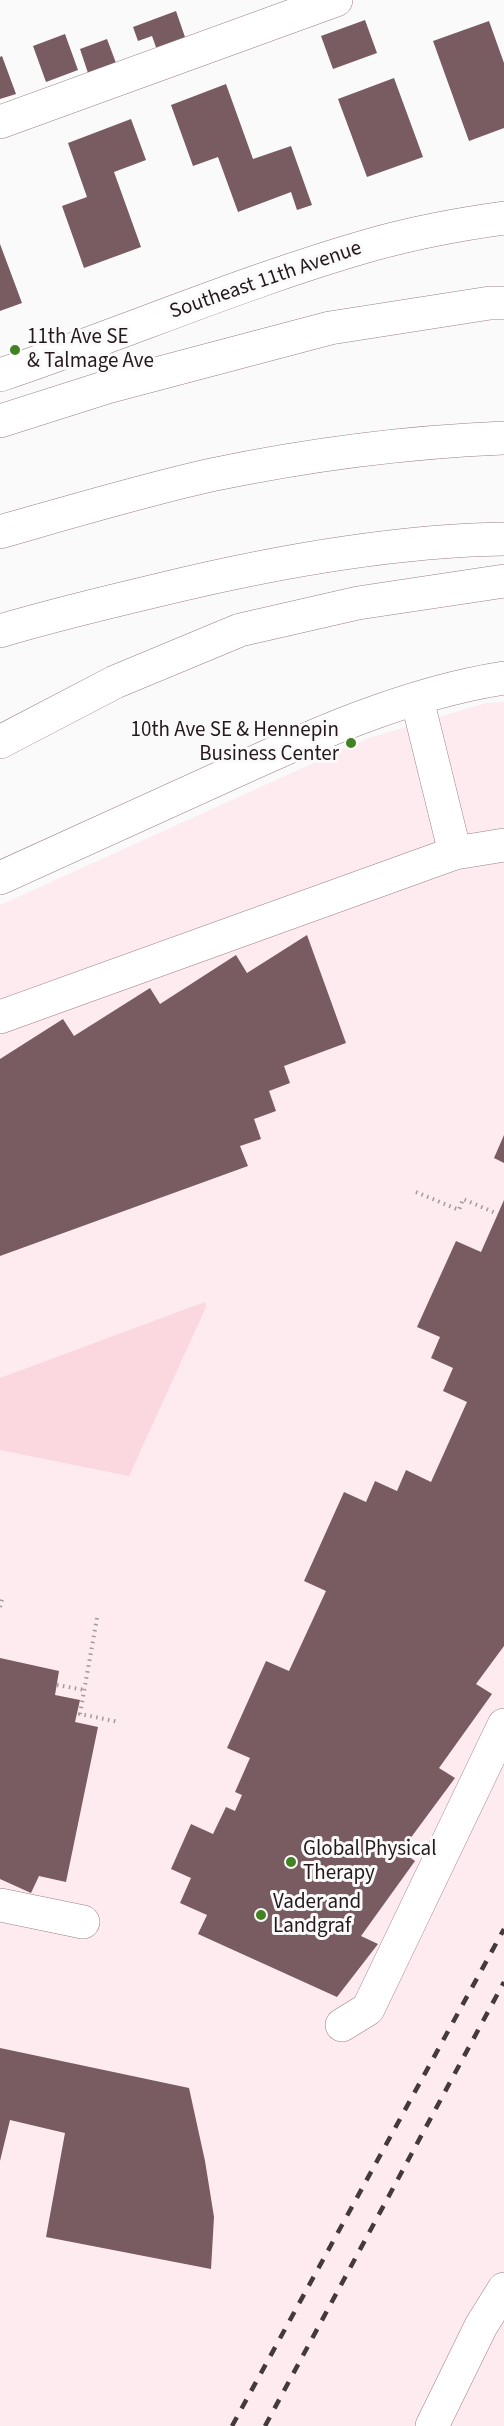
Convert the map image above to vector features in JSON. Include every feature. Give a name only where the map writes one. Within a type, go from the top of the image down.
[{"type":"main road","points":[[0,122],[336,0]]},
{"type":"main road","name":"Southeast 11th Avenue","points":[[0,375],[316,261],[376,243],[438,229],[504,218]]},
{"type":"main road","points":[[0,421],[107,387],[330,328],[490,303],[504,303]]},
{"type":"main road","points":[[0,532],[221,473],[330,453],[504,438]]},
{"type":"main road","points":[[0,632],[137,595],[287,562],[421,544],[504,539]]},
{"type":"main road","points":[[0,742],[115,682],[240,630],[358,603],[504,581]]},
{"type":"main road","points":[[0,878],[300,741],[417,699],[483,681],[504,678]]},
{"type":"main road","points":[[417,699],[455,853]]},
{"type":"main road","points":[[0,1017],[455,853],[504,845]]},
{"type":"main road","points":[[342,2025],[368,2009],[504,1725]]},
{"type":"main road","points":[[0,1905],[83,1922]]},
{"type":"main road","points":[[432,2426],[481,2326],[504,2289]]},
{"type":"path","points":[[416,1192],[459,1210],[463,1199],[498,1214]]},
{"type":"path","points":[[0,1607],[2,1599]]},
{"type":"path","points":[[97,1618],[79,1714],[119,1722]]},
{"type":"path","points":[[57,1685],[85,1690]]},
{"type":"shaded area","points":[[504,702],[504,2426],[0,2426],[0,905],[369,738],[486,703]]},
{"type":"shaded area","points":[[205,1302],[206,1307],[129,1476],[0,1450],[0,1378]]},
{"type":"building","points":[[176,11],[186,40],[157,50],[152,36],[138,41],[133,27]]},
{"type":"building","points":[[365,20],[377,53],[333,69],[321,36]]},
{"type":"building","points":[[489,21],[504,63],[504,128],[469,141],[433,41]]},
{"type":"building","points":[[65,34],[78,70],[46,82],[33,46]]},
{"type":"building","points":[[107,39],[116,63],[88,73],[80,49]]},
{"type":"building","points":[[2,56],[16,94],[0,99],[0,57]]},
{"type":"building","points":[[394,78],[423,157],[367,177],[338,99]]},
{"type":"building","points":[[226,84],[253,159],[291,146],[312,205],[297,210],[291,192],[238,212],[218,157],[193,166],[171,105]]},
{"type":"building","points":[[131,119],[146,160],[114,172],[141,247],[84,268],[62,206],[87,197],[68,143]]},
{"type":"building","points":[[0,244],[22,303],[0,311]]},
{"type":"building","points":[[307,935],[346,1043],[284,1066],[290,1083],[269,1091],[276,1111],[254,1119],[261,1139],[240,1146],[248,1166],[0,1256],[0,1059],[63,1019],[74,1036],[150,988],[160,1004],[236,955],[247,973]]},
{"type":"building","points":[[504,1135],[504,1163],[494,1158]]},
{"type":"building","points":[[504,1200],[504,1646],[476,1684],[492,1694],[439,1768],[455,1778],[401,1851],[415,1861],[361,1936],[378,1944],[337,1997],[198,1934],[207,1915],[180,1903],[191,1878],[171,1869],[191,1824],[213,1834],[226,1807],[235,1811],[242,1795],[235,1792],[250,1758],[227,1748],[266,1661],[289,1671],[326,1591],[304,1581],[344,1492],[366,1502],[375,1481],[397,1491],[406,1470],[431,1482],[467,1402],[443,1391],[453,1368],[431,1358],[440,1337],[417,1327],[456,1241],[481,1252]]},
{"type":"building","points":[[0,1658],[59,1671],[55,1695],[80,1700],[75,1722],[98,1727],[66,1882],[39,1876],[31,1893],[0,1879]]},
{"type":"building","points":[[0,2048],[189,2088],[205,2161],[214,2217],[211,2269],[46,2237],[65,2133],[10,2120],[0,2161]]},
{"type":"railway","points":[[232,2426],[504,1929]]},
{"type":"railway","points":[[265,2426],[504,1982]]},
{"type":"place","name":"11th Ave SE & Talmage Ave","points":[[15,350]]},
{"type":"place","name":"10th Ave SE & Hennepin Business Center","points":[[351,743]]},
{"type":"place","name":"Global Physical Therapy","points":[[291,1862]]},
{"type":"place","name":"Vader and Landgraf","points":[[261,1915]]}]
